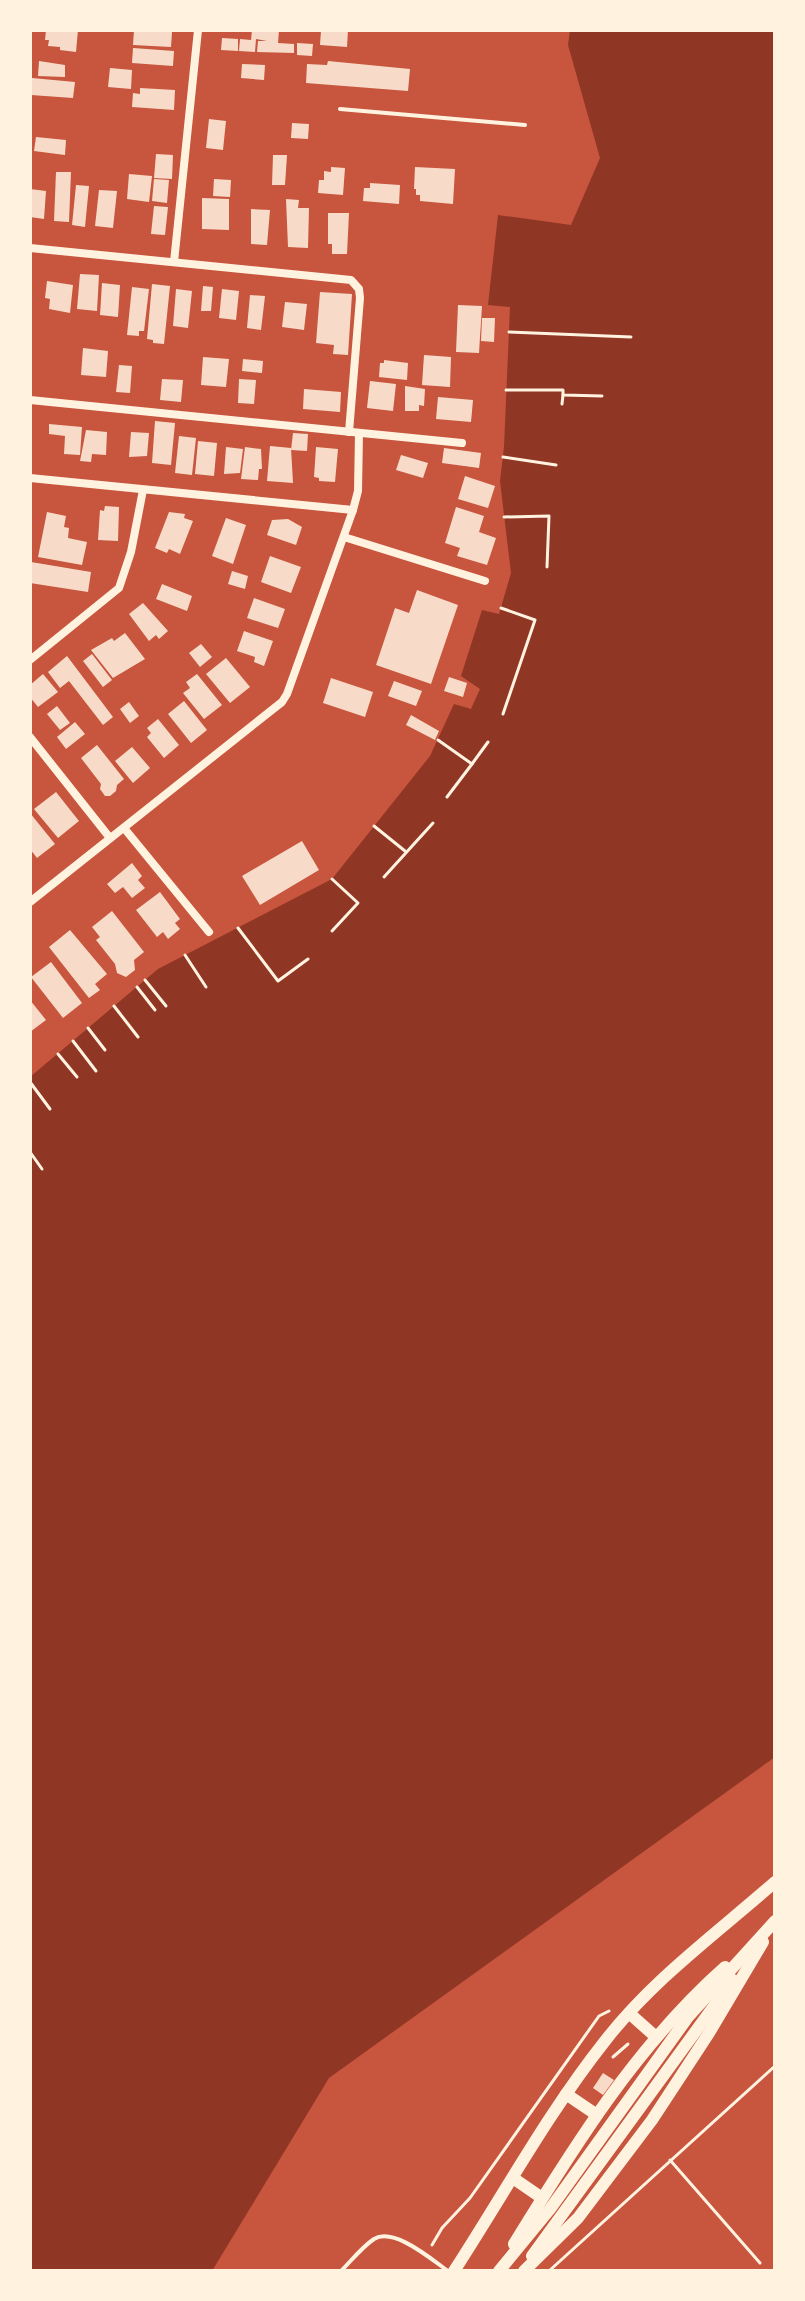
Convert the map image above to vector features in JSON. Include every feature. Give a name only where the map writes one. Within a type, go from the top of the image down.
[{"type":"main road","points":[[451,2271],[566,2094],[605,2040],[691,1953],[775,1882]]},
{"type":"main road","points":[[498,2271],[597,2115],[656,2037],[699,1990],[773,1923]]},
{"type":"main road","points":[[498,2271],[550,2209],[688,2017],[773,1923]]},
{"type":"main road","points":[[522,2271],[578,2218],[652,2120],[733,1994],[773,1923]]},
{"type":"main road","points":[[629,2013],[656,2037]]},
{"type":"main road","points":[[566,2094],[597,2115]]},
{"type":"main road","points":[[513,2178],[542,2198]]},
{"type":"street","points":[[174,262],[198,30]]},
{"type":"street","points":[[30,248],[351,280],[359,289],[360,298],[354,433],[358,491],[287,694],[282,702],[30,902]]},
{"type":"street","points":[[30,400],[462,443]]},
{"type":"street","points":[[30,478],[353,510]]},
{"type":"street","points":[[30,660],[119,588],[131,552],[143,490]]},
{"type":"street","points":[[344,537],[485,581]]},
{"type":"street","points":[[30,737],[110,838]]},
{"type":"street","points":[[124,828],[209,932]]},
{"type":"lane","points":[[340,109],[525,125]]},
{"type":"lane","points":[[341,2271],[370,2242],[384,2236],[400,2240],[451,2271]]},
{"type":"path","points":[[509,332],[631,337]]},
{"type":"path","points":[[506,390],[563,390],[562,404]]},
{"type":"path","points":[[563,395],[602,396]]},
{"type":"path","points":[[503,457],[556,465]]},
{"type":"path","points":[[504,517],[549,516],[547,567]]},
{"type":"path","points":[[501,608],[535,620],[503,714]]},
{"type":"path","points":[[438,740],[472,764]]},
{"type":"path","points":[[447,797],[488,742]]},
{"type":"path","points":[[384,877],[433,823]]},
{"type":"path","points":[[374,826],[406,852]]},
{"type":"path","points":[[332,879],[358,903],[332,931]]},
{"type":"path","points":[[238,928],[278,981],[308,959]]},
{"type":"path","points":[[185,955],[206,987]]},
{"type":"path","points":[[145,980],[166,1006]]},
{"type":"path","points":[[137,987],[155,1010]]},
{"type":"path","points":[[114,1006],[138,1037]]},
{"type":"path","points":[[88,1028],[105,1050]]},
{"type":"path","points":[[73,1041],[96,1071]]},
{"type":"path","points":[[58,1054],[77,1077]]},
{"type":"path","points":[[30,1082],[50,1109]]},
{"type":"path","points":[[30,1152],[42,1169]]},
{"type":"path","points":[[426,2257],[442,2228],[470,2198],[599,2016],[606,2011],[629,2013]]},
{"type":"path","points":[[608,2062],[628,2044]]},
{"type":"path","points":[[549,2271],[775,2066]]},
{"type":"path","points":[[670,2160],[760,2263]]},
{"type":"shaded area","points":[[570,30],[775,30],[775,1757],[329,2078],[212,2271],[30,2271],[30,1077],[158,969],[332,879],[430,756],[454,704],[471,709],[480,689],[461,676],[482,610],[499,614],[511,573],[500,481],[510,307],[488,305],[498,215],[571,225],[600,158],[568,45]]},
{"type":"building","points":[[46,30],[78,30],[76,52],[48,46]]},
{"type":"building","points":[[134,30],[172,32],[171,47],[133,45]]},
{"type":"building","points":[[252,30],[279,30],[278,43],[294,44],[294,53],[257,52],[258,41],[267,41],[256,39],[255,52],[239,51],[240,39],[251,40]]},
{"type":"building","points":[[321,30],[348,30],[347,47],[320,45]]},
{"type":"building","points":[[222,38],[238,39],[238,51],[221,50]]},
{"type":"building","points":[[297,43],[313,44],[312,56],[297,55]]},
{"type":"building","points":[[133,48],[174,51],[173,66],[132,63]]},
{"type":"building","points":[[39,61],[65,65],[65,77],[38,76]]},
{"type":"building","points":[[328,61],[410,69],[408,91],[306,83],[307,64],[327,65]]},
{"type":"building","points":[[242,64],[265,65],[264,80],[241,78]]},
{"type":"building","points":[[110,68],[132,70],[131,89],[108,87]]},
{"type":"building","points":[[32,78],[75,82],[73,98],[31,95]]},
{"type":"building","points":[[140,88],[175,90],[174,110],[132,107],[133,93],[140,94]]},
{"type":"building","points":[[209,119],[226,121],[223,150],[206,148]]},
{"type":"building","points":[[292,123],[309,124],[308,139],[291,138]]},
{"type":"building","points":[[36,137],[66,140],[65,155],[34,151]]},
{"type":"building","points":[[156,154],[173,155],[172,179],[154,178]]},
{"type":"building","points":[[273,155],[287,155],[285,185],[272,185]]},
{"type":"building","points":[[331,167],[345,168],[343,195],[318,193],[319,180],[324,180],[324,171],[331,172]]},
{"type":"building","points":[[415,167],[455,169],[453,204],[420,201],[420,195],[416,195],[414,189]]},
{"type":"building","points":[[56,172],[71,172],[69,222],[54,221]]},
{"type":"building","points":[[129,174],[152,176],[149,202],[127,199]]},
{"type":"building","points":[[154,179],[169,180],[167,203],[152,201]]},
{"type":"building","points":[[214,179],[231,180],[230,197],[213,196]]},
{"type":"building","points":[[370,183],[400,185],[399,204],[363,201],[364,188],[370,188]]},
{"type":"building","points":[[76,185],[89,186],[85,227],[72,225]]},
{"type":"building","points":[[30,189],[46,191],[44,219],[30,217]]},
{"type":"building","points":[[99,190],[117,191],[113,228],[95,226]]},
{"type":"building","points":[[202,198],[229,199],[229,230],[202,229]]},
{"type":"building","points":[[286,199],[299,200],[298,208],[309,208],[308,248],[288,247]]},
{"type":"building","points":[[154,206],[168,207],[165,235],[151,234]]},
{"type":"building","points":[[251,209],[270,210],[267,245],[251,244]]},
{"type":"building","points":[[328,213],[349,213],[347,254],[332,254],[332,244],[328,244]]},
{"type":"building","points":[[80,274],[99,275],[97,311],[77,309]]},
{"type":"building","points":[[47,281],[73,285],[70,313],[49,309],[50,299],[45,298]]},
{"type":"building","points":[[102,283],[120,285],[118,317],[100,315]]},
{"type":"building","points":[[152,284],[170,286],[164,344],[147,339]]},
{"type":"building","points":[[203,286],[213,287],[211,311],[201,311]]},
{"type":"building","points":[[132,287],[149,289],[144,331],[139,331],[139,336],[127,335]]},
{"type":"building","points":[[176,289],[192,291],[188,328],[173,326]]},
{"type":"building","points":[[222,289],[239,291],[236,320],[219,318]]},
{"type":"building","points":[[320,292],[352,294],[348,355],[333,354],[334,345],[316,343]]},
{"type":"building","points":[[250,295],[265,296],[261,330],[247,328]]},
{"type":"building","points":[[285,302],[307,304],[304,330],[282,327]]},
{"type":"building","points":[[458,305],[482,306],[479,353],[456,352]]},
{"type":"building","points":[[482,318],[495,318],[494,342],[481,341]]},
{"type":"building","points":[[83,348],[108,351],[106,377],[81,375]]},
{"type":"building","points":[[424,355],[451,357],[450,387],[422,385]]},
{"type":"building","points":[[203,357],[229,359],[226,387],[201,385]]},
{"type":"building","points":[[243,359],[263,361],[262,373],[242,371]]},
{"type":"building","points":[[384,360],[408,363],[407,380],[379,377],[380,363]]},
{"type":"building","points":[[119,365],[132,366],[130,393],[116,392]]},
{"type":"building","points":[[162,379],[183,380],[181,402],[160,400]]},
{"type":"building","points":[[239,379],[256,380],[254,404],[238,403]]},
{"type":"building","points":[[370,381],[396,384],[393,411],[367,408]]},
{"type":"building","points":[[405,386],[425,389],[424,406],[419,405],[419,411],[405,411]]},
{"type":"building","points":[[304,389],[341,392],[340,412],[303,409]]},
{"type":"building","points":[[438,397],[473,400],[471,422],[436,419]]},
{"type":"building","points":[[155,421],[175,423],[171,465],[152,463]]},
{"type":"building","points":[[49,424],[82,427],[80,455],[64,454],[65,436],[49,434]]},
{"type":"building","points":[[86,430],[107,432],[106,455],[92,454],[91,462],[80,461]]},
{"type":"building","points":[[131,432],[149,433],[147,456],[129,457]]},
{"type":"building","points":[[293,433],[308,434],[307,451],[291,450]]},
{"type":"building","points":[[179,436],[196,438],[192,475],[175,473]]},
{"type":"building","points":[[198,441],[217,443],[214,476],[195,474]]},
{"type":"building","points":[[270,446],[291,448],[293,483],[267,481]]},
{"type":"building","points":[[226,447],[243,449],[240,473],[224,474]]},
{"type":"building","points":[[245,447],[261,449],[262,469],[259,469],[258,480],[241,479]]},
{"type":"building","points":[[316,447],[338,449],[335,482],[319,481],[314,477]]},
{"type":"building","points":[[444,448],[481,453],[479,468],[442,463]]},
{"type":"building","points":[[401,455],[428,463],[423,478],[396,470]]},
{"type":"building","points":[[465,476],[495,486],[488,508],[458,499]]},
{"type":"building","points":[[105,506],[119,507],[118,541],[98,540],[100,510],[104,511]]},
{"type":"building","points":[[456,507],[484,516],[479,532],[496,538],[487,565],[457,556],[460,548],[445,543]]},
{"type":"building","points":[[47,512],[66,516],[64,527],[69,528],[68,538],[87,542],[82,565],[38,557]]},
{"type":"building","points":[[169,512],[185,514],[184,518],[193,521],[180,554],[155,548]]},
{"type":"building","points":[[226,518],[246,525],[233,564],[212,556]]},
{"type":"building","points":[[288,519],[302,527],[296,545],[267,535],[272,520]]},
{"type":"building","points":[[270,556],[301,567],[291,593],[261,582]]},
{"type":"building","points":[[31,562],[91,572],[88,592],[30,583]]},
{"type":"building","points":[[232,571],[248,576],[245,589],[228,584]]},
{"type":"building","points":[[162,584],[192,596],[187,611],[156,599]]},
{"type":"building","points":[[417,590],[458,605],[431,684],[376,665],[395,608],[409,613]]},
{"type":"building","points":[[254,598],[285,609],[278,628],[247,618]]},
{"type":"building","points":[[143,603],[168,631],[159,639],[156,635],[149,641],[129,614]]},
{"type":"building","points":[[244,631],[273,641],[264,666],[254,662],[255,657],[237,651]]},
{"type":"building","points":[[125,633],[145,659],[113,678],[91,650]]},
{"type":"building","points":[[201,644],[212,657],[200,667],[189,653]]},
{"type":"building","points":[[92,654],[112,680],[103,687],[83,661]]},
{"type":"building","points":[[67,656],[113,717],[103,725],[69,681],[60,688],[48,672]]},
{"type":"building","points":[[226,658],[250,687],[230,703],[206,674]]},
{"type":"building","points":[[43,674],[58,692],[38,707],[30,697],[30,685]]},
{"type":"building","points":[[197,674],[222,705],[204,719],[183,693],[190,688],[186,682]]},
{"type":"building","points":[[449,677],[467,683],[463,697],[444,691]]},
{"type":"building","points":[[331,678],[373,692],[365,717],[323,703]]},
{"type":"building","points":[[394,681],[422,691],[416,706],[388,696]]},
{"type":"building","points":[[184,701],[207,730],[191,743],[168,714]]},
{"type":"building","points":[[129,702],[139,716],[130,723],[120,709]]},
{"type":"building","points":[[57,706],[70,723],[60,730],[47,714]]},
{"type":"building","points":[[411,715],[439,731],[435,740],[406,725]]},
{"type":"building","points":[[158,719],[179,745],[164,758],[147,737],[151,733],[147,728]]},
{"type":"building","points":[[75,722],[85,734],[66,749],[57,737]]},
{"type":"building","points":[[97,745],[124,779],[110,796],[105,796],[100,789],[101,784],[81,758]]},
{"type":"building","points":[[132,747],[150,768],[133,783],[115,761]]},
{"type":"building","points":[[56,792],[79,821],[58,838],[34,809]]},
{"type":"building","points":[[30,813],[55,844],[37,858],[30,849]]},
{"type":"building","points":[[302,841],[319,870],[260,905],[242,876]]},
{"type":"building","points":[[132,863],[142,876],[138,880],[145,888],[132,898],[123,887],[115,893],[107,884]]},
{"type":"building","points":[[160,892],[180,919],[175,923],[180,929],[168,939],[163,932],[157,937],[136,910]]},
{"type":"building","points":[[112,911],[144,952],[134,960],[135,970],[126,977],[117,973],[115,964],[96,940],[100,937],[92,927]]},
{"type":"building","points":[[70,930],[107,974],[95,984],[100,990],[89,998],[49,947]]},
{"type":"building","points":[[51,962],[82,1003],[63,1018],[31,977]]},
{"type":"building","points":[[30,1000],[46,1020],[30,1032]]},
{"type":"building","points":[[603,2073],[614,2080],[603,2095],[593,2088]]}]
